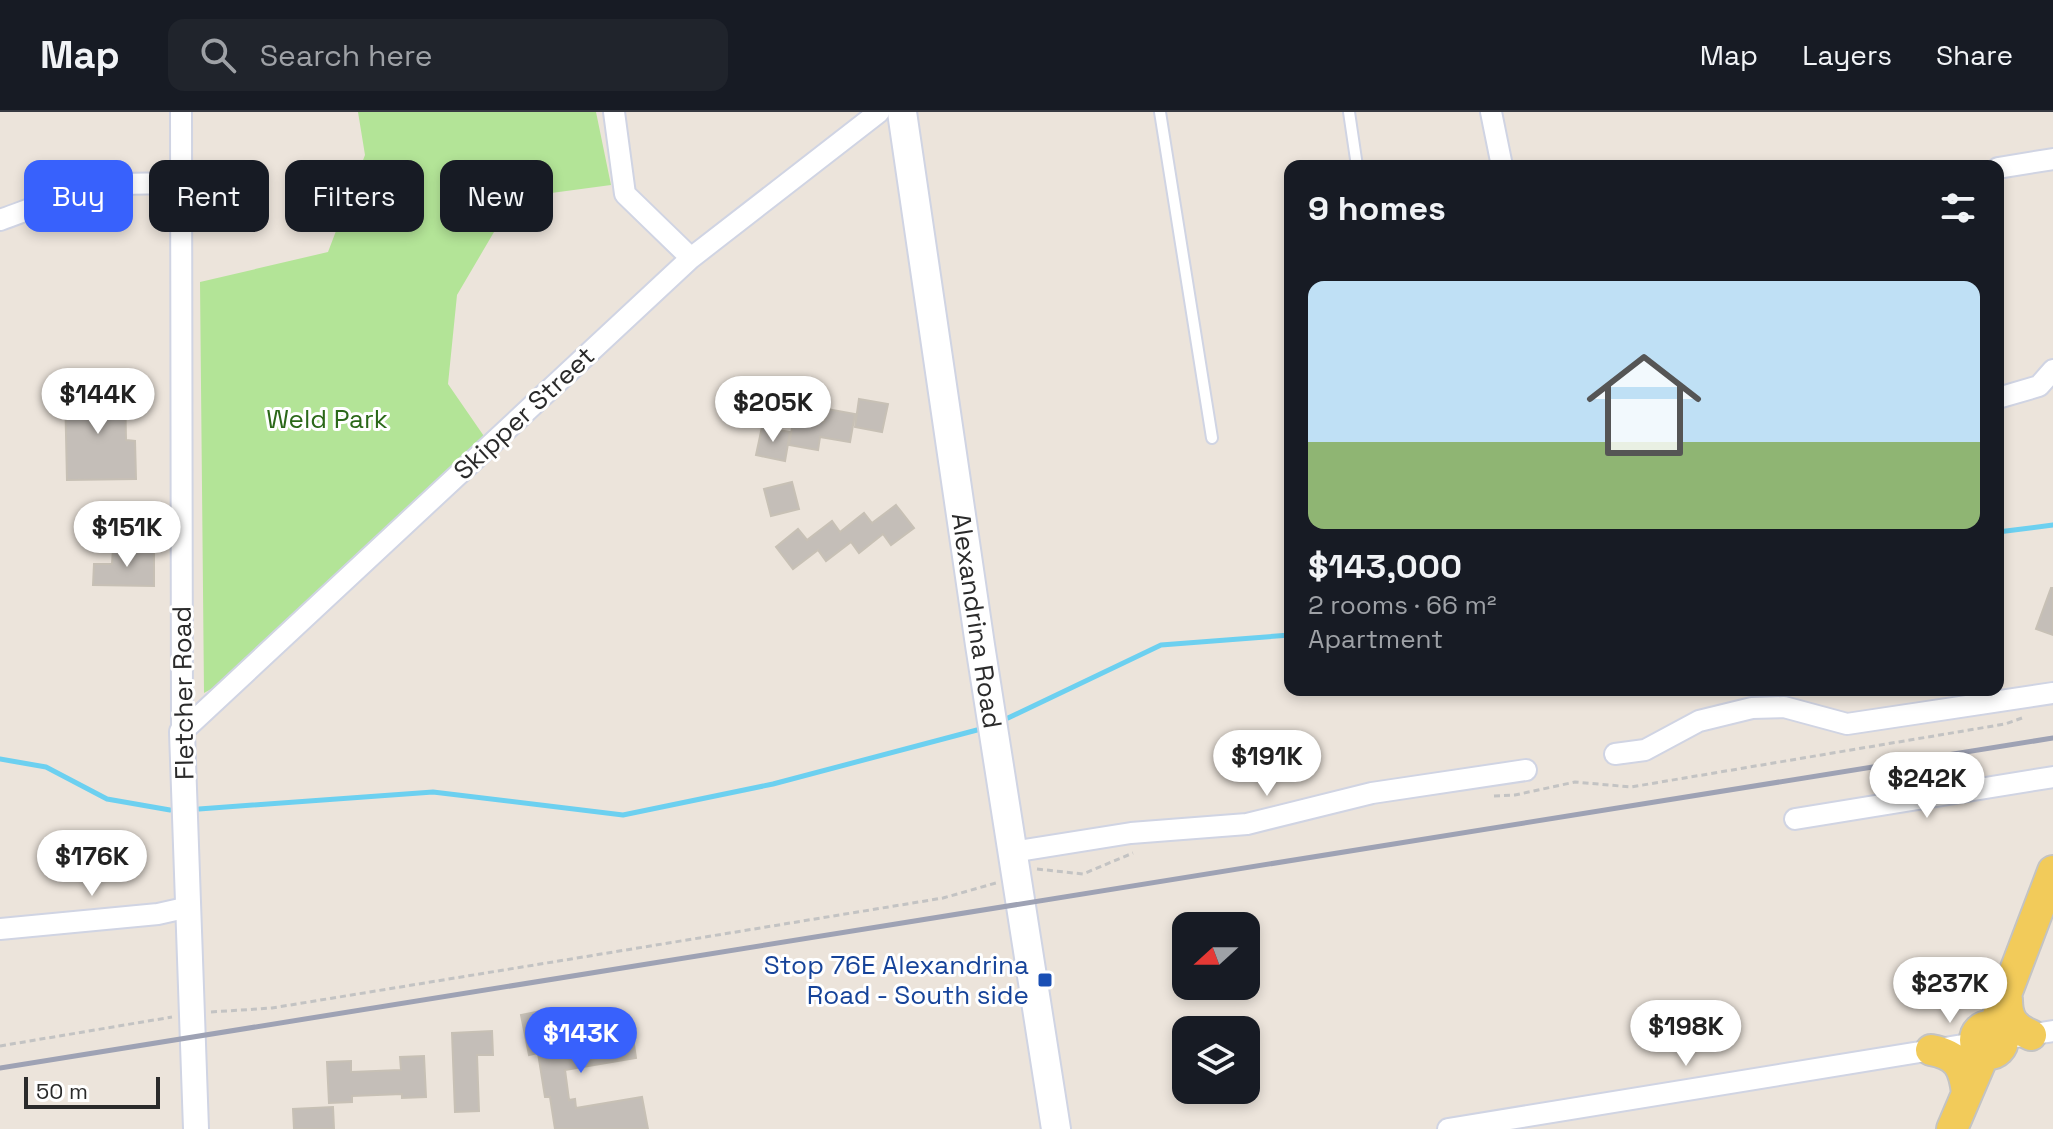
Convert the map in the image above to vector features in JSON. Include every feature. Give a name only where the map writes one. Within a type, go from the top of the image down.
[{"type":"main road","name":"Alexandrina Road","points":[[902,112],[1056,1129]]},
{"type":"main road","points":[[1952,1129],[1967,1093],[2007,1038],[2008,990],[2053,871]]},
{"type":"main road","points":[[1931,1050],[1948,1053],[1960,1063],[1967,1093]]},
{"type":"street","name":"Fletcher Road","points":[[179,160],[181,112]]},
{"type":"street","points":[[614,112],[625,194],[691,258]]},
{"type":"street","name":"Skipper Street","points":[[182,732],[691,258],[879,112]]},
{"type":"street","points":[[1491,112],[1501,160]]},
{"type":"street","points":[[2004,167],[2053,159]]},
{"type":"street","points":[[0,220],[103,184],[149,182]]},
{"type":"street","name":"Fletcher Road","points":[[178,232],[182,732],[196,1129]]},
{"type":"street","points":[[2004,396],[2039,386],[2053,370]]},
{"type":"street","points":[[1615,754],[1645,750],[1699,721],[1752,708],[1784,707],[1847,724],[2053,693]]},
{"type":"street","points":[[1014,864],[1131,833],[1247,824],[1372,793],[1526,770]]},
{"type":"street","points":[[1795,819],[2053,777]]},
{"type":"street","points":[[0,929],[158,914],[189,907]]},
{"type":"street","points":[[1448,1129],[2007,1038]]},
{"type":"lane","points":[[1160,112],[1212,438]]},
{"type":"lane","points":[[1349,112],[1356,160]]},
{"type":"path","points":[[1488,796],[1515,795],[1575,782],[1631,787],[1989,727],[2026,717]]},
{"type":"path","points":[[0,1046],[194,1013],[272,1008],[943,898],[977,891],[1014,864],[1083,874],[1136,852]]},
{"type":"green space","name":"Weld Park","points":[[358,112],[596,112],[611,185],[553,193],[553,160],[440,160],[440,232],[494,232],[457,295],[448,384],[488,442],[243,671],[204,693],[200,282],[328,252],[336,232],[424,232],[424,160],[363,160],[365,155]]},
{"type":"building","points":[[125,388],[126,440],[135,441],[136,479],[67,480],[65,389]]},
{"type":"building","points":[[859,399],[888,404],[882,432],[855,427]]},
{"type":"building","points":[[827,409],[855,414],[850,442],[820,437],[818,450],[789,445],[794,417],[824,422]]},
{"type":"building","points":[[762,427],[790,432],[785,461],[756,455]]},
{"type":"building","points":[[792,482],[799,509],[771,516],[764,489]]},
{"type":"building","points":[[896,505],[914,528],[891,545],[883,534],[859,553],[851,542],[826,561],[818,550],[793,569],[776,547],[798,529],[807,540],[832,521],[840,532],[864,513],[872,523]]},
{"type":"building","points":[[113,548],[154,549],[154,586],[93,585],[94,564],[112,564]]},
{"type":"building","points":[[2053,588],[2053,635],[2036,629]]},
{"type":"building","points":[[551,1009],[557,1043],[632,1031],[636,1058],[565,1070],[569,1100],[575,1099],[576,1108],[642,1097],[648,1129],[555,1129],[550,1097],[545,1097],[538,1053],[529,1055],[521,1015]]},
{"type":"building","points":[[492,1031],[493,1055],[477,1055],[479,1111],[455,1112],[452,1033]]},
{"type":"building","points":[[424,1056],[426,1097],[402,1098],[402,1094],[352,1096],[352,1102],[329,1103],[327,1062],[351,1061],[351,1072],[401,1070],[400,1057]]},
{"type":"building","points":[[333,1107],[334,1129],[294,1129],[293,1109]]},
{"type":"waterway","points":[[2004,531],[2053,525]]},
{"type":"waterway","points":[[1008,718],[1161,645],[1284,635]]},
{"type":"waterway","points":[[199,809],[433,792],[623,815],[773,784],[977,730]]},
{"type":"waterway","points":[[0,759],[46,767],[107,799],[170,810]]},
{"type":"railway","points":[[0,1068],[2053,738]]},
{"type":"place","name":"Stop 76E Alexandrina Road - South side","points":[[1045,980]]}]
